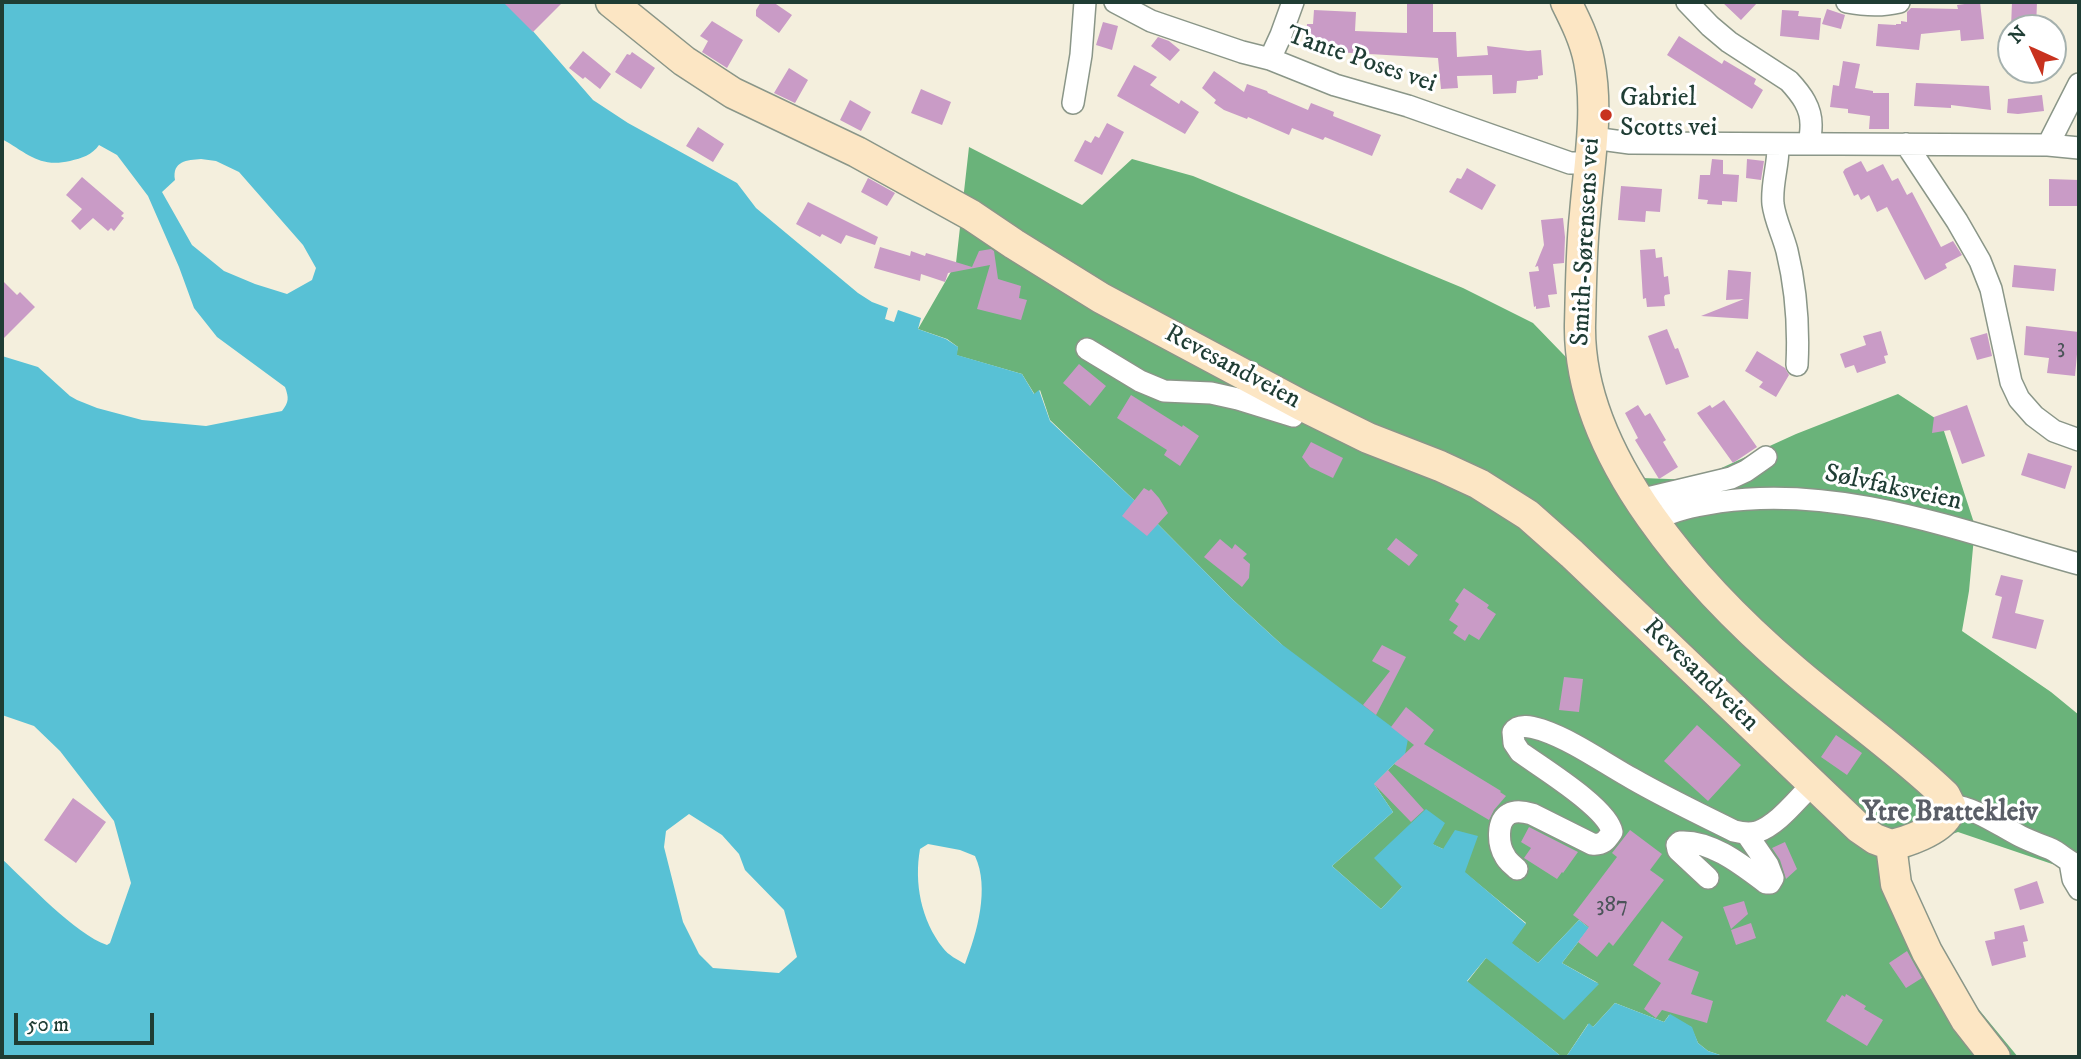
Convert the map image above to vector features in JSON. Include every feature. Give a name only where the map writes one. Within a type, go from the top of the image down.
[{"type":"main road","name":"Revesandveien","points":[[611,2],[684,61],[733,93],[857,152],[971,215],[1101,298],[1301,405],[1367,438],[1479,484],[1528,515],[1859,828],[1875,839],[1891,845]]},
{"type":"main road","name":"Smith-Sørensens vei","points":[[1566,2],[1589,59],[1593,91],[1592,151],[1584,217],[1580,327],[1581,360],[1601,428],[1646,510],[1678,555],[1755,635],[1793,670],[1933,784],[1945,795],[1950,805]]},
{"type":"main road","points":[[1950,805],[1942,822],[1920,836],[1891,845],[1896,884],[1927,952],[1966,1020],[1995,1057]]},
{"type":"street","points":[[1073,103],[1081,55],[1085,2]]},
{"type":"street","name":"Tante Poses vei","points":[[1115,2],[1151,22],[1270,59],[1335,85],[1408,106],[1570,163],[1592,151]]},
{"type":"street","points":[[1270,59],[1293,2]]},
{"type":"street","points":[[1687,2],[1729,42],[1789,81],[1799,92],[1809,109],[1810,144]]},
{"type":"street","points":[[1847,2],[1889,5],[1899,2]]},
{"type":"street","points":[[2048,145],[2079,84]]},
{"type":"street","points":[[1592,151],[1630,143],[2048,145],[2079,148]]},
{"type":"street","points":[[1778,144],[1773,206],[1791,268],[1799,328],[1797,365]]},
{"type":"street","points":[[1906,144],[1980,261],[1991,289],[2011,382],[2019,398],[2034,416],[2054,431],[2079,440]]},
{"type":"street","points":[[1087,349],[1140,381],[1164,391],[1211,393],[1293,416],[1301,405]]},
{"type":"street","points":[[1646,510],[1731,478],[1766,457]]},
{"type":"street","name":"Sølvfaksveien","points":[[1646,510],[1682,508],[1739,499],[1778,498],[1840,502],[1899,513],[2079,565]]},
{"type":"street","points":[[1517,869],[1505,857],[1500,845],[1502,821],[1509,814],[1521,811],[1532,814],[1592,844],[1600,845],[1605,842],[1612,832],[1611,823],[1593,805],[1520,752],[1514,743],[1513,732],[1522,726],[1542,730],[1572,744],[1656,792],[1734,831],[1746,834],[1771,824],[1813,783]]},
{"type":"street","points":[[1950,805],[1963,806],[2023,838],[2053,850],[2075,864],[2073,879],[2079,889]]},
{"type":"street","points":[[1708,878],[1678,850],[1679,842],[1689,841],[1703,845],[1741,864],[1766,883],[1770,883],[1773,878],[1769,865],[1746,834]]},
{"type":"green space","points":[[969,147],[1082,205],[1132,159],[1193,176],[1463,288],[1533,323],[1591,383],[1642,478],[1695,480],[1796,434],[1898,394],[1941,422],[1975,526],[1962,631],[2051,692],[2079,715],[2079,871],[1958,832],[1911,848],[1904,887],[1957,983],[2018,1057],[1726,1057],[1708,1051],[1698,1043],[1691,1027],[1669,1015],[1664,1022],[1615,1003],[1593,1027],[1588,1024],[1566,1057],[1562,1057],[1467,982],[1486,958],[1598,983],[1562,963],[1589,928],[1579,920],[1538,963],[1511,943],[1526,923],[1464,872],[1443,849],[1432,844],[1444,823],[1402,887],[1381,909],[1332,866],[1393,812],[1374,784],[1398,760],[1050,420],[1040,390],[1035,395],[1022,374],[956,355],[958,347],[947,339],[918,329],[956,263]]},
{"type":"water","points":[[2,2],[504,2],[512,7],[593,100],[628,123],[737,183],[756,208],[858,293],[888,308],[885,319],[894,322],[898,310],[921,318],[918,329],[946,339],[958,347],[957,355],[1022,374],[1034,394],[1039,390],[1050,421],[1134,500],[1231,598],[1280,643],[1408,739],[1403,765],[1398,760],[1374,784],[1393,812],[1332,866],[1381,909],[1402,887],[1374,858],[1426,809],[1445,823],[1433,844],[1443,849],[1455,830],[1478,836],[1465,872],[1526,924],[1512,943],[1538,963],[1579,920],[1589,928],[1562,963],[1599,984],[1564,1020],[1486,958],[1467,981],[1562,1057],[2,1057],[2,859],[67,919],[107,945],[131,883],[114,821],[60,751],[34,726],[2,715],[2,356],[38,367],[77,400],[142,420],[206,426],[282,411],[288,397],[285,387],[217,337],[194,308],[148,196],[117,155],[99,145],[83,157],[70,161],[41,161],[2,139]],"holes":[[[201,159],[216,161],[239,172],[303,245],[316,268],[312,280],[287,294],[224,271],[192,245],[162,192],[175,180],[178,165]],[[689,814],[722,835],[739,854],[745,870],[784,910],[797,957],[779,973],[713,968],[699,954],[683,922],[664,847],[666,831]],[[928,844],[960,850],[975,856],[982,896],[974,939],[965,964],[943,948],[924,913],[918,875],[920,849]]]},
{"type":"water","points":[[1615,1003],[1664,1022],[1670,1014],[1692,1027],[1698,1043],[1708,1051],[1726,1057],[1566,1057],[1589,1023],[1593,1027]]},
{"type":"building","points":[[503,2],[563,2],[533,32]]},
{"type":"building","points":[[761,2],[773,2],[792,15],[779,33],[756,16]]},
{"type":"building","points":[[1407,2],[1433,2],[1433,32],[1456,32],[1457,57],[1488,55],[1487,46],[1541,50],[1543,75],[1538,76],[1538,79],[1517,81],[1516,93],[1493,94],[1492,75],[1457,76],[1458,88],[1441,89],[1438,58],[1318,51],[1318,41],[1306,40],[1307,24],[1313,24],[1314,10],[1356,12],[1355,31],[1407,33]]},
{"type":"building","points":[[1722,2],[1758,2],[1741,20]]},
{"type":"building","points":[[1980,2],[1984,39],[1961,41],[1960,30],[1921,34],[1919,50],[1876,46],[1878,24],[1896,25],[1901,24],[1901,21],[1907,22],[1907,12],[1911,8],[1958,9],[1957,5]]},
{"type":"building","points":[[2012,2],[2037,2],[2037,14],[2012,14]]},
{"type":"building","points":[[1827,9],[1845,15],[1841,29],[1822,24]]},
{"type":"building","points":[[1782,10],[1799,11],[1798,16],[1821,18],[1819,40],[1780,36]]},
{"type":"building","points":[[712,21],[743,40],[727,68],[702,52],[708,41],[700,36]]},
{"type":"building","points":[[1103,22],[1118,26],[1112,50],[1096,45]]},
{"type":"building","points":[[1679,36],[1722,64],[1724,60],[1756,79],[1754,84],[1763,90],[1752,109],[1667,55]]},
{"type":"building","points":[[1158,37],[1169,41],[1180,50],[1170,61],[1151,46]]},
{"type":"building","points":[[583,51],[611,74],[600,89],[569,68]]},
{"type":"building","points":[[632,52],[655,68],[641,89],[615,72],[627,54]]},
{"type":"building","points":[[1843,61],[1860,64],[1855,88],[1873,93],[1889,93],[1889,129],[1869,129],[1870,116],[1830,107],[1833,85],[1839,86]]},
{"type":"building","points":[[1134,65],[1157,77],[1150,85],[1179,104],[1181,100],[1199,112],[1185,134],[1117,96]]},
{"type":"building","points":[[789,68],[808,80],[795,103],[774,93]]},
{"type":"building","points":[[1214,71],[1244,92],[1247,84],[1308,110],[1311,103],[1334,112],[1333,116],[1381,135],[1372,156],[1325,137],[1323,140],[1292,128],[1289,135],[1224,110],[1214,103],[1216,100],[1202,88]]},
{"type":"building","points":[[1916,83],[1989,86],[1991,110],[1951,105],[1951,108],[1914,106]]},
{"type":"building","points":[[921,89],[951,102],[942,125],[911,113]]},
{"type":"building","points":[[2042,95],[2044,111],[2007,113],[2008,99]]},
{"type":"building","points":[[850,100],[871,112],[861,131],[840,120]]},
{"type":"building","points":[[1107,123],[1124,132],[1102,175],[1074,161],[1085,140],[1091,143],[1095,136],[1099,138]]},
{"type":"building","points":[[698,127],[724,144],[713,162],[686,146]]},
{"type":"building","points":[[1712,159],[1723,160],[1723,174],[1739,175],[1737,202],[1707,204],[1708,200],[1698,199],[1700,175],[1710,175]]},
{"type":"building","points":[[1747,159],[1764,161],[1761,180],[1746,178]]},
{"type":"building","points":[[1861,161],[1867,172],[1883,164],[1892,181],[1898,178],[1907,195],[1912,192],[1941,247],[1953,241],[1962,255],[1945,264],[1947,268],[1925,280],[1887,207],[1877,212],[1869,195],[1861,200],[1858,194],[1854,196],[1843,172]]},
{"type":"building","points":[[1467,168],[1496,185],[1482,210],[1449,192]]},
{"type":"building","points":[[82,177],[124,213],[121,216],[124,218],[114,231],[111,228],[108,231],[93,218],[80,230],[71,221],[82,209],[66,195]]},
{"type":"building","points":[[868,178],[895,193],[887,206],[861,192]]},
{"type":"building","points":[[2049,179],[2079,180],[2079,206],[2049,206]]},
{"type":"building","points":[[1621,186],[1662,189],[1660,212],[1646,211],[1645,222],[1618,220]]},
{"type":"building","points":[[808,202],[878,237],[875,245],[846,235],[841,244],[822,234],[820,237],[796,224]]},
{"type":"building","points":[[1563,218],[1564,263],[1553,264],[1557,294],[1548,295],[1550,307],[1536,309],[1529,272],[1539,271],[1538,266],[1535,267],[1544,245],[1541,220]]},
{"type":"building","points":[[880,247],[910,256],[911,251],[925,256],[926,253],[972,267],[979,251],[991,249],[994,251],[998,279],[1021,286],[1019,298],[1027,300],[1021,320],[977,309],[990,265],[948,273],[945,282],[921,274],[920,281],[874,268]]},
{"type":"building","points":[[1655,249],[1656,258],[1662,257],[1664,277],[1668,276],[1670,294],[1664,297],[1665,306],[1647,307],[1646,298],[1643,299],[1640,250]]},
{"type":"building","points":[[2014,265],[2056,269],[2054,291],[2012,287]]},
{"type":"building","points":[[1728,270],[1751,272],[1748,319],[1701,316],[1744,299],[1726,300]]},
{"type":"building","points":[[2,280],[17,295],[20,292],[35,307],[2,340]]},
{"type":"building","points":[[2026,326],[2079,332],[2075,376],[2047,373],[2049,358],[2024,355]]},
{"type":"building","points":[[1667,329],[1689,377],[1666,385],[1648,336]]},
{"type":"building","points":[[1881,331],[1888,355],[1884,356],[1886,363],[1857,373],[1854,365],[1845,368],[1840,354],[1866,345],[1863,336]]},
{"type":"building","points":[[1987,333],[1992,356],[1977,360],[1970,338]]},
{"type":"building","points":[[1757,351],[1785,368],[1789,375],[1776,397],[1759,387],[1763,382],[1745,371]]},
{"type":"building","points":[[1079,364],[1106,386],[1090,406],[1063,383]]},
{"type":"building","points":[[1131,395],[1199,436],[1180,466],[1164,455],[1167,450],[1117,418]]},
{"type":"building","points":[[1724,400],[1757,447],[1733,463],[1697,413]]},
{"type":"building","points":[[1638,405],[1645,416],[1650,413],[1678,467],[1659,479],[1635,440],[1638,438],[1625,413]]},
{"type":"building","points":[[1967,405],[1985,456],[1962,464],[1950,430],[1932,433],[1934,417]]},
{"type":"building","points":[[1311,442],[1343,458],[1333,478],[1310,467],[1302,457]]},
{"type":"building","points":[[2028,453],[2072,466],[2065,489],[2021,475]]},
{"type":"building","points":[[1144,488],[1149,491],[1151,489],[1168,513],[1147,536],[1122,516]]},
{"type":"building","points":[[1396,538],[1418,555],[1409,566],[1387,549]]},
{"type":"building","points":[[1220,539],[1232,549],[1235,544],[1247,554],[1243,558],[1250,564],[1249,578],[1242,587],[1204,557]]},
{"type":"building","points":[[2001,575],[2023,580],[2015,613],[2044,620],[2036,649],[1992,638],[2002,597],[1995,595]]},
{"type":"building","points":[[1464,588],[1489,605],[1487,608],[1496,614],[1479,640],[1469,634],[1465,641],[1453,633],[1458,626],[1449,620],[1459,604],[1455,601]]},
{"type":"building","points":[[1382,645],[1406,657],[1376,715],[1363,705],[1390,671],[1372,661]]},
{"type":"building","points":[[1564,677],[1583,679],[1579,712],[1559,710]]},
{"type":"building","points":[[1406,707],[1434,730],[1424,744],[1506,796],[1489,820],[1394,764],[1414,745],[1391,727]]},
{"type":"building","points":[[1697,725],[1741,765],[1708,801],[1664,761]]},
{"type":"building","points":[[1836,735],[1862,753],[1847,775],[1821,757]]},
{"type":"building","points":[[1388,770],[1424,810],[1411,822],[1374,784]]},
{"type":"building","points":[[73,798],[106,822],[76,863],[44,840]]},
{"type":"building","points":[[1529,827],[1578,852],[1557,879],[1524,858],[1531,848],[1521,842]]},
{"type":"building","points":[[1630,830],[1662,854],[1650,870],[1664,880],[1613,946],[1609,942],[1597,957],[1578,942],[1589,927],[1573,915],[1617,857],[1612,853]]},
{"type":"building","points":[[1785,842],[1797,869],[1786,879],[1780,860],[1772,848]]},
{"type":"building","points":[[2037,881],[2044,903],[2020,910],[2014,889]]},
{"type":"building","points":[[1744,901],[1748,914],[1731,929],[1723,907]]},
{"type":"building","points":[[1662,921],[1683,937],[1668,960],[1699,972],[1691,994],[1713,1001],[1707,1023],[1662,1010],[1656,1018],[1644,1009],[1661,983],[1633,965]]},
{"type":"building","points":[[1751,923],[1756,938],[1736,945],[1731,930]]},
{"type":"building","points":[[2024,925],[2028,941],[2023,942],[2026,957],[1992,966],[1985,941],[1995,939],[1994,932]]},
{"type":"building","points":[[1907,951],[1922,978],[1906,988],[1889,963]]},
{"type":"building","points":[[1846,994],[1883,1020],[1867,1046],[1826,1021],[1842,995],[1845,997]]},
{"type":"place","name":"Gabriel Scotts vei","points":[[1606,115]]},
{"type":"district","name":"Ytre Brattekleiv","points":[[1950,814]]}]
